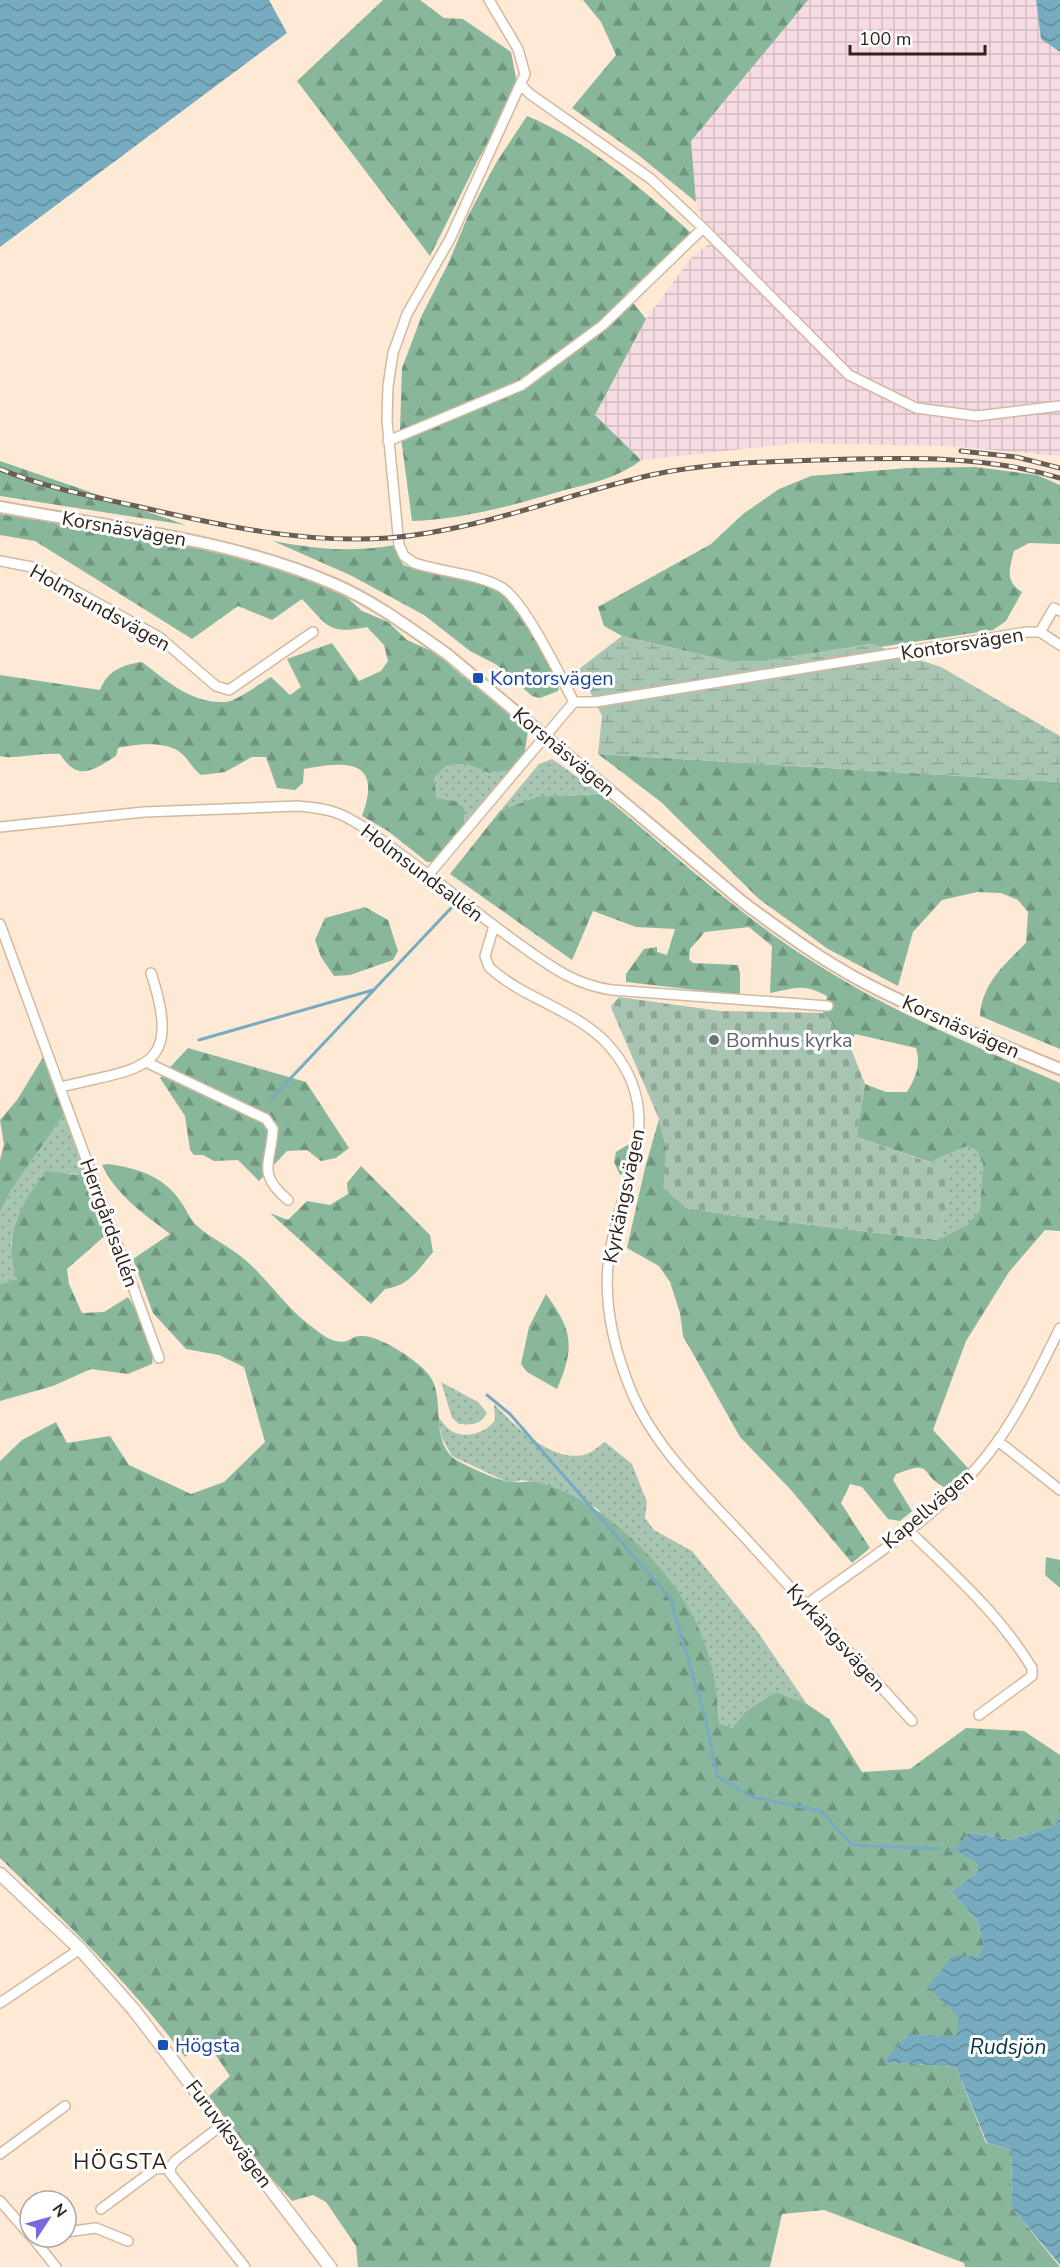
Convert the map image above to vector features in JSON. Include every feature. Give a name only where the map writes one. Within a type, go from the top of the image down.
[{"type":"main road","name":"Furuviksvägen","points":[[0,1874],[80,1949],[156,2036],[330,2267]]},
{"type":"street","points":[[429,874],[574,702],[527,618],[508,592],[493,583],[414,563],[401,552],[388,441],[388,386],[400,332],[415,297],[450,239],[525,74],[518,49],[489,0]]},
{"type":"street","points":[[521,85],[530,94],[651,179],[849,375],[916,408],[977,416],[1060,406]]},
{"type":"street","points":[[388,441],[522,385],[594,332],[703,228]]},
{"type":"street","name":"Korsnäsvägen","points":[[0,507],[184,539],[272,560],[336,584],[399,621],[447,654],[744,903],[808,948],[865,983],[906,1003],[1060,1070]]},
{"type":"street","name":"Holmsundsvägen","points":[[0,561],[32,567],[159,637],[216,686],[230,690],[313,632]]},
{"type":"street","name":"Kontorsvägen","points":[[1040,632],[1054,608],[1060,610]]},
{"type":"street","name":"Kontorsvägen","points":[[574,702],[595,702],[1040,632],[1060,645]]},
{"type":"street","name":"Holmsundsallén","points":[[0,827],[144,812],[306,807],[343,816],[429,874],[494,926],[561,974],[596,987],[828,1006]]},
{"type":"street","name":"Herrgårdsallén","points":[[0,924],[159,1358]]},
{"type":"street","name":"Kyrkängsvägen","points":[[494,926],[485,956],[489,967],[600,1037],[618,1058],[636,1094],[640,1119],[639,1137],[614,1232],[609,1258],[608,1286],[617,1350],[637,1404],[671,1456],[912,1721]]},
{"type":"street","points":[[61,1087],[134,1070],[148,1063],[161,1041],[162,1024],[151,973]]},
{"type":"street","points":[[148,1063],[266,1119],[273,1129],[266,1162],[267,1173],[271,1183],[288,1200]]},
{"type":"street","name":"Kapellvägen","points":[[806,1605],[908,1530],[961,1486],[998,1442],[1060,1328]]},
{"type":"street","points":[[998,1442],[1060,1490]]},
{"type":"street","points":[[908,1530],[985,1605],[1032,1668],[1033,1672],[1028,1679],[979,1715]]},
{"type":"street","points":[[0,2003],[80,1949]]},
{"type":"street","points":[[0,2154],[65,2106]]},
{"type":"street","points":[[101,2209],[155,2169],[170,2168],[176,2160],[222,2125]]},
{"type":"street","points":[[170,2168],[174,2180],[245,2267]]},
{"type":"street","points":[[0,2201],[18,2221]]},
{"type":"street","points":[[78,2231],[101,2229],[128,2241]]},
{"type":"street","points":[[42,2249],[56,2267]]},
{"type":"shaded area","points":[[713,0],[1036,0],[1041,39],[1060,52],[1060,456],[947,446],[799,443],[641,460],[595,416],[646,319],[691,258],[711,242],[696,202],[690,133]]},
{"type":"green space","points":[[383,0],[420,0],[444,18],[463,19],[511,52],[516,78],[515,94],[477,162],[430,256],[297,81]]},
{"type":"green space","points":[[583,0],[808,0],[691,141],[696,202],[637,154],[572,108],[616,55],[601,22]]},
{"type":"green space","points":[[527,116],[571,138],[592,152],[634,183],[691,233],[626,294],[646,319],[595,415],[641,460],[604,479],[527,501],[470,514],[412,521],[400,430],[402,368],[422,315],[448,264],[468,216],[496,163]]},
{"type":"green space","points":[[0,461],[186,525],[0,496]]},
{"type":"green space","points":[[975,467],[1037,475],[1060,485],[1060,544],[1029,543],[1014,551],[1010,574],[1013,583],[1022,592],[1006,621],[993,630],[880,647],[871,644],[765,661],[732,662],[622,636],[604,626],[598,607],[711,544],[743,514],[779,489],[811,476],[907,468]]},
{"type":"green space","points":[[0,514],[181,543],[270,563],[335,587],[362,611],[388,622],[407,640],[438,654],[462,676],[483,689],[528,731],[525,751],[509,771],[489,773],[467,764],[447,765],[434,778],[437,798],[455,801],[464,808],[464,826],[435,862],[427,862],[388,831],[362,816],[368,783],[364,774],[357,768],[347,765],[304,769],[303,783],[295,790],[277,788],[266,757],[252,757],[225,772],[201,775],[182,754],[160,745],[142,744],[118,748],[116,756],[86,771],[73,768],[60,754],[0,756],[0,675],[100,690],[107,678],[116,670],[142,662],[171,684],[191,695],[214,702],[226,702],[271,677],[290,695],[301,687],[287,659],[332,643],[359,681],[381,671],[388,661],[384,645],[367,627],[336,629],[324,622],[302,599],[272,620],[238,606],[192,639],[35,541],[0,535]]},
{"type":"green space","points":[[273,541],[334,549],[363,549],[395,545],[403,565],[474,581],[498,590],[510,600],[530,627],[560,685],[558,691],[540,698],[532,696],[497,665],[470,651],[424,615],[350,575]]},
{"type":"green space","points":[[622,636],[732,662],[765,661],[871,644],[941,667],[1060,736],[1060,782],[598,754],[602,716],[579,669]]},
{"type":"green space","points":[[598,754],[1060,782],[1060,1049],[980,1016],[990,984],[1002,967],[1026,943],[1028,912],[1018,900],[1001,893],[977,892],[942,900],[913,932],[898,986],[828,949],[759,899],[661,802]]},
{"type":"green space","points":[[552,759],[601,794],[569,795],[500,811],[539,764]]},
{"type":"green space","points":[[467,764],[489,773],[509,771],[464,826],[455,801],[437,798],[434,778],[447,765]]},
{"type":"green space","points":[[601,794],[705,882],[759,924],[815,963],[904,1013],[1060,1083],[1060,1231],[1045,1230],[1009,1272],[966,1341],[933,1430],[968,1468],[961,1478],[946,1488],[937,1483],[922,1468],[896,1474],[893,1480],[912,1511],[900,1521],[888,1519],[862,1487],[850,1484],[841,1503],[870,1548],[852,1563],[791,1490],[740,1437],[683,1336],[680,1313],[670,1282],[659,1266],[627,1248],[659,1119],[666,1147],[666,1165],[686,1208],[729,1215],[937,1240],[968,1224],[980,1210],[983,1163],[976,1150],[967,1146],[930,1162],[856,1137],[865,1084],[886,1092],[907,1092],[917,1071],[916,1048],[855,1034],[850,1046],[823,1013],[827,996],[805,988],[770,993],[772,946],[749,927],[705,932],[690,949],[689,959],[693,963],[738,965],[740,995],[626,982],[626,974],[644,949],[657,947],[657,952],[667,955],[675,929],[636,927],[593,911],[572,960],[450,874],[500,811],[537,797]]},
{"type":"green space","points":[[365,907],[388,920],[398,951],[393,960],[350,975],[334,976],[321,957],[315,940],[325,918]]},
{"type":"green space","points":[[619,997],[720,1011],[823,1013],[850,1046],[865,1084],[856,1137],[949,1169],[949,1195],[937,1240],[686,1208],[663,1188],[666,1147],[659,1119],[612,1010],[611,1006]]},
{"type":"green space","points":[[188,1048],[306,1082],[349,1148],[336,1158],[321,1161],[307,1150],[287,1151],[259,1181],[238,1160],[214,1161],[203,1155],[194,1155],[190,1150],[185,1116],[160,1078]]},
{"type":"green space","points":[[45,1054],[65,1113],[12,1189],[0,1212],[0,1160],[4,1144],[0,1120],[17,1100]]},
{"type":"green space","points":[[65,1113],[88,1171],[79,1175],[69,1173],[28,1198],[16,1221],[11,1243],[17,1279],[0,1284],[0,1212],[12,1189]]},
{"type":"green space","points":[[634,1141],[625,1173],[620,1175],[614,1162],[616,1152]]},
{"type":"green space","points":[[967,1146],[976,1150],[983,1163],[980,1210],[968,1224],[937,1240],[949,1195],[930,1162]]},
{"type":"green space","points":[[108,1164],[139,1171],[166,1186],[181,1202],[196,1225],[244,1259],[299,1316],[326,1337],[341,1342],[358,1336],[368,1336],[397,1349],[416,1362],[429,1375],[434,1384],[442,1438],[445,1448],[452,1457],[480,1472],[505,1481],[537,1482],[566,1493],[590,1506],[638,1544],[677,1590],[703,1639],[712,1669],[719,1723],[732,1728],[746,1711],[776,1692],[807,1704],[829,1719],[862,1772],[910,1769],[966,1728],[1024,1731],[1060,1755],[1060,1818],[1053,1826],[1010,1840],[969,1832],[956,1850],[976,1862],[978,1872],[951,1891],[977,1920],[984,1945],[977,1957],[956,2037],[908,2035],[884,2062],[956,2067],[986,2143],[1012,2150],[1011,2207],[1060,2267],[965,2267],[964,2263],[824,2210],[782,2214],[770,2267],[358,2267],[356,2246],[326,2202],[313,2195],[292,2201],[264,2170],[209,2096],[230,2076],[208,2044],[202,2045],[185,2057],[120,1979],[0,1858],[0,1461],[22,1440],[56,1422],[67,1443],[110,1436],[129,1465],[191,1494],[224,1482],[265,1442],[244,1367],[219,1355],[186,1349],[153,1313],[133,1259],[170,1234],[141,1212],[115,1186],[102,1165]]},
{"type":"green space","points":[[361,1166],[430,1235],[433,1252],[407,1281],[385,1289],[371,1304],[270,1213],[288,1220],[307,1201],[330,1205],[348,1194],[347,1183]]},
{"type":"green space","points":[[47,1171],[78,1175],[88,1171],[108,1233],[67,1269],[69,1284],[82,1313],[104,1312],[128,1297],[149,1339],[153,1357],[152,1364],[128,1374],[91,1369],[53,1386],[0,1401],[0,1284],[17,1279],[12,1249],[16,1222],[29,1196]]},
{"type":"green space","points":[[546,1294],[562,1319],[568,1340],[567,1362],[557,1389],[527,1372],[521,1364],[529,1327]]},
{"type":"green space","points":[[441,1382],[478,1402],[487,1413],[482,1420],[476,1423],[459,1424],[452,1418]]},
{"type":"green space","points":[[494,1404],[525,1433],[550,1449],[576,1456],[589,1453],[605,1442],[632,1464],[647,1502],[645,1518],[654,1530],[692,1551],[757,1631],[807,1704],[776,1692],[746,1711],[732,1728],[719,1723],[718,1702],[598,1509],[542,1484],[522,1480],[509,1483],[452,1456],[442,1438],[437,1415],[455,1433],[474,1434],[481,1432],[495,1420]]},
{"type":"green space","points":[[1046,1557],[1060,1560],[1060,1588],[1045,1575]]},
{"type":"water","points":[[0,0],[269,0],[287,33],[0,247]]},
{"type":"water","points":[[1036,0],[1060,0],[1060,52],[1041,39]]},
{"type":"water","name":"Rudsjön","points":[[1060,1818],[1060,2265],[1011,2207],[1012,2150],[987,2143],[956,2067],[883,2062],[908,2035],[956,2036],[959,2017],[928,1987],[954,1955],[977,1957],[984,1945],[977,1920],[951,1891],[978,1872],[976,1862],[955,1850],[969,1832],[1010,1840],[1053,1826]]},
{"type":"waterway","points":[[272,1098],[453,906]]},
{"type":"waterway","points":[[199,1040],[373,990]]},
{"type":"waterway","points":[[487,1395],[510,1414],[670,1598],[706,1720],[717,1776],[752,1797],[821,1811],[852,1845],[939,1849]]},
{"type":"waterway","points":[[950,1850],[955,1850]]},
{"type":"railway","points":[[961,451],[1016,457],[1060,468]]},
{"type":"railway","points":[[0,469],[67,491],[229,526],[293,536],[356,539],[388,538],[455,528],[651,475],[755,462],[940,459],[1000,465],[1060,478]]},
{"type":"place","name":"Kontorsvägen","points":[[478,678]]},
{"type":"place","name":"Bomhus kyrka","points":[[714,1040]]},
{"type":"place","name":"Högsta","points":[[163,2045]]},
{"type":"district","name":"HÖGSTA","points":[[121,2162]]}]
